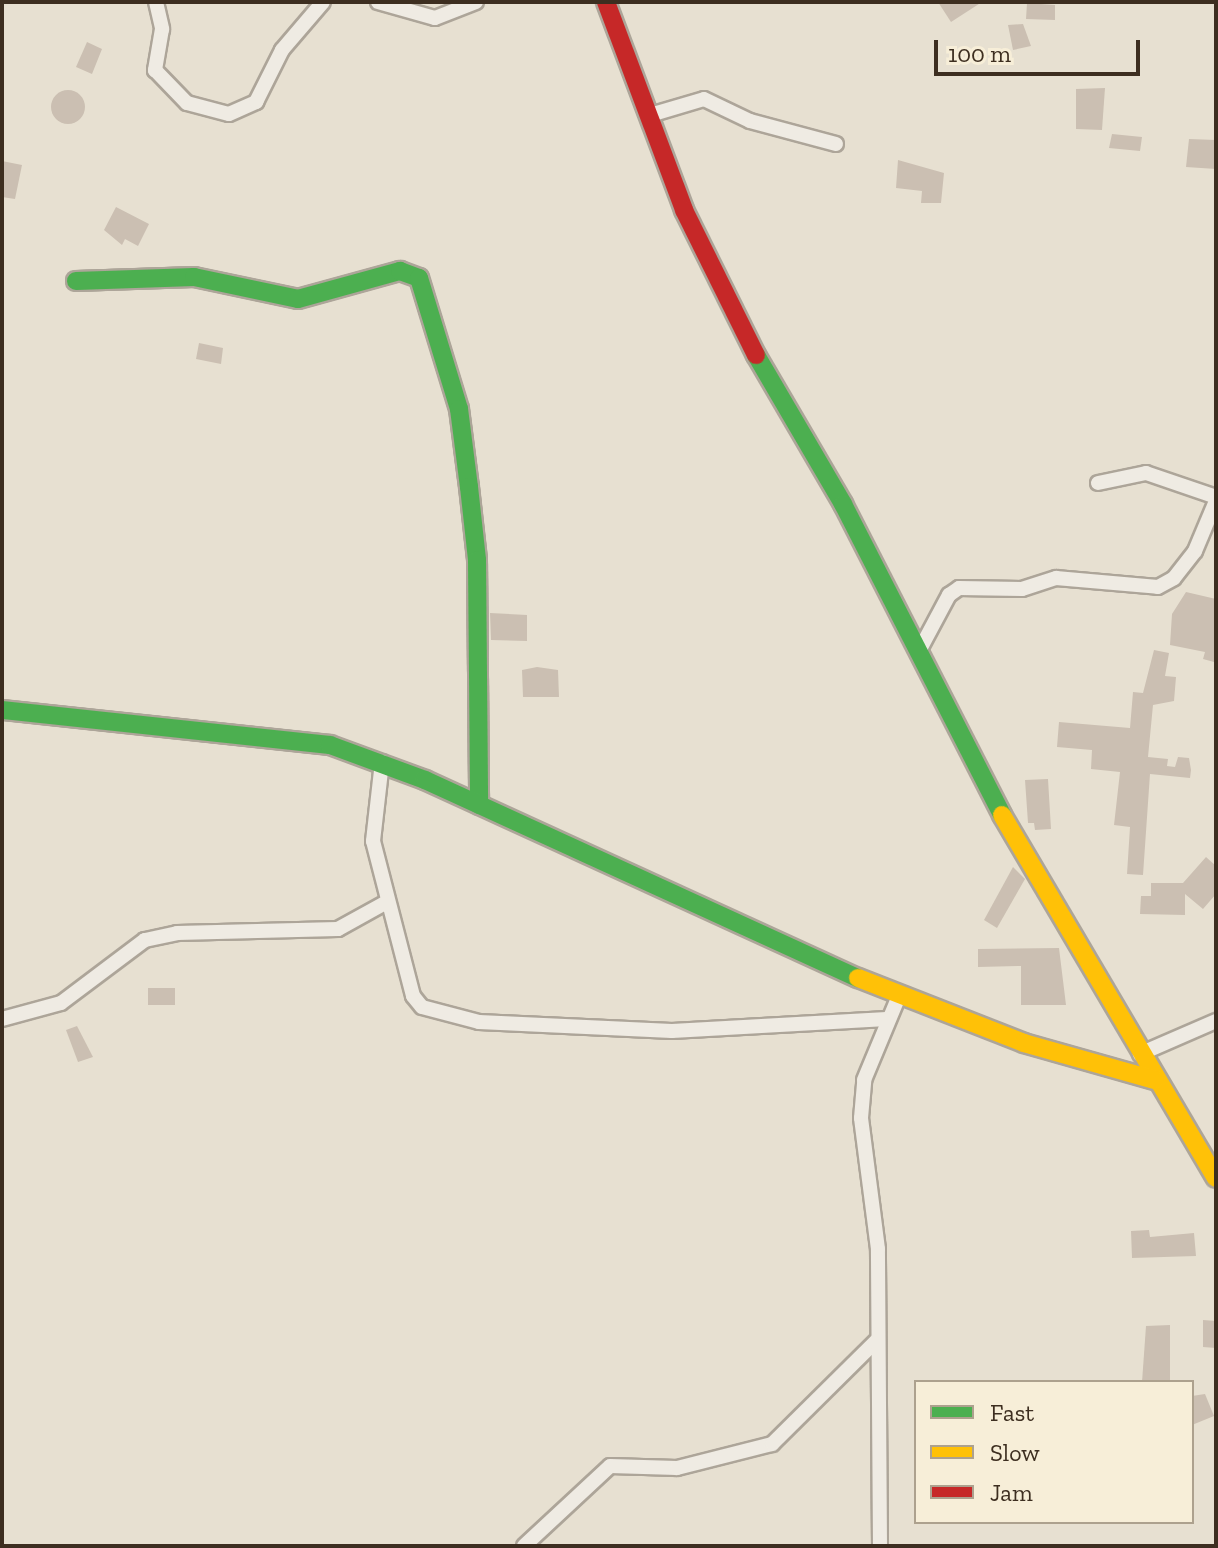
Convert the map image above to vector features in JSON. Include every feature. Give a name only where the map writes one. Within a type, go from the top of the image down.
[{"type":"street","points":[[156,2],[162,29],[155,70],[187,103],[229,114],[256,102],[282,50],[323,2]]},
{"type":"street","points":[[378,2],[435,18],[476,2]]},
{"type":"street","points":[[606,2],[717,279],[918,653],[971,762],[1155,1080],[1216,1178]]},
{"type":"street","points":[[650,115],[704,99],[750,121],[836,144]]},
{"type":"street","points":[[76,281],[194,277],[298,299],[400,271],[419,278],[433,309],[459,409],[469,487],[477,560],[479,805]]},
{"type":"street","points":[[918,653],[949,595],[959,588],[1022,589],[1056,578],[1158,587],[1174,578],[1195,551],[1216,499],[1146,473],[1098,483]]},
{"type":"street","points":[[2,710],[279,736],[382,762],[899,996],[1024,1043],[1155,1080]]},
{"type":"street","points":[[382,762],[371,815],[387,902],[413,996],[438,1013],[479,1022],[672,1031],[887,1019]]},
{"type":"street","points":[[2,1019],[61,1003],[145,940],[177,933],[338,929],[387,902]]},
{"type":"street","points":[[880,1546],[876,1341],[878,1249],[861,1118],[864,1080],[899,996]]},
{"type":"street","points":[[1140,1054],[1216,1021]]},
{"type":"street","points":[[524,1546],[610,1466],[677,1468],[772,1444],[876,1341]]},
{"type":"building","points":[[938,2],[982,2],[951,22]]},
{"type":"building","points":[[1027,3],[1055,5],[1055,20],[1026,19]]},
{"type":"building","points":[[1023,24],[1031,46],[1013,50],[1008,25]]},
{"type":"building","points":[[87,42],[102,49],[92,74],[76,67]]},
{"type":"building","points":[[1105,88],[1102,130],[1076,129],[1076,89]]},
{"type":"building","points":[[68,90],[80,95],[85,107],[80,119],[68,124],[56,119],[51,107],[56,95]]},
{"type":"building","points":[[1112,134],[1142,137],[1140,151],[1109,148]]},
{"type":"building","points":[[1189,139],[1216,140],[1216,169],[1186,167]]},
{"type":"building","points":[[898,160],[944,173],[941,203],[921,203],[922,191],[896,188]]},
{"type":"building","points":[[2,161],[22,165],[15,199],[2,197]]},
{"type":"building","points":[[116,207],[149,224],[138,246],[125,239],[122,245],[104,230]]},
{"type":"building","points":[[199,343],[223,348],[221,364],[196,359]]},
{"type":"building","points":[[1186,592],[1216,599],[1214,662],[1203,659],[1205,652],[1170,645],[1172,614]]},
{"type":"building","points":[[490,613],[527,615],[527,641],[491,640]]},
{"type":"building","points":[[1154,650],[1169,653],[1165,676],[1176,677],[1174,701],[1153,705],[1148,757],[1168,759],[1167,766],[1175,767],[1178,757],[1189,758],[1191,770],[1190,778],[1150,774],[1143,875],[1127,874],[1130,827],[1114,825],[1120,772],[1091,769],[1092,750],[1057,747],[1059,722],[1130,728],[1133,692],[1143,693]]},
{"type":"building","points":[[537,667],[558,670],[559,697],[523,697],[522,670]]},
{"type":"building","points":[[1048,779],[1051,829],[1035,830],[1034,823],[1028,823],[1025,780]]},
{"type":"building","points":[[1206,857],[1216,866],[1216,894],[1203,909],[1185,894],[1185,915],[1140,914],[1141,896],[1151,896],[1151,883],[1183,883]]},
{"type":"building","points":[[1013,867],[1025,879],[997,928],[984,920]]},
{"type":"building","points":[[1059,948],[1066,1005],[1021,1005],[1021,966],[978,967],[978,949]]},
{"type":"building","points":[[148,988],[175,988],[175,1005],[148,1005]]},
{"type":"building","points":[[77,1026],[93,1057],[78,1062],[66,1030]]},
{"type":"building","points":[[1149,1230],[1150,1237],[1194,1233],[1196,1256],[1132,1258],[1131,1231]]},
{"type":"building","points":[[1203,1320],[1216,1321],[1216,1348],[1203,1347]]},
{"type":"building","points":[[1170,1325],[1170,1380],[1142,1380],[1146,1326]]},
{"type":"building","points":[[1205,1394],[1214,1416],[1194,1424],[1194,1396]]},
{"type":"traffic: fast","points":[[76,281],[194,277],[298,299],[400,271],[419,278],[459,409],[469,487],[477,560],[479,805]]},
{"type":"traffic: fast","points":[[756,355],[843,504],[1002,815]]},
{"type":"traffic: fast","points":[[2,710],[330,745],[425,780],[858,978]]},
{"type":"traffic: slow","points":[[1002,815],[1216,1178]]},
{"type":"traffic: slow","points":[[858,978],[1024,1043],[1155,1080]]},
{"type":"traffic: jam","points":[[606,2],[684,210],[756,355]]}]
